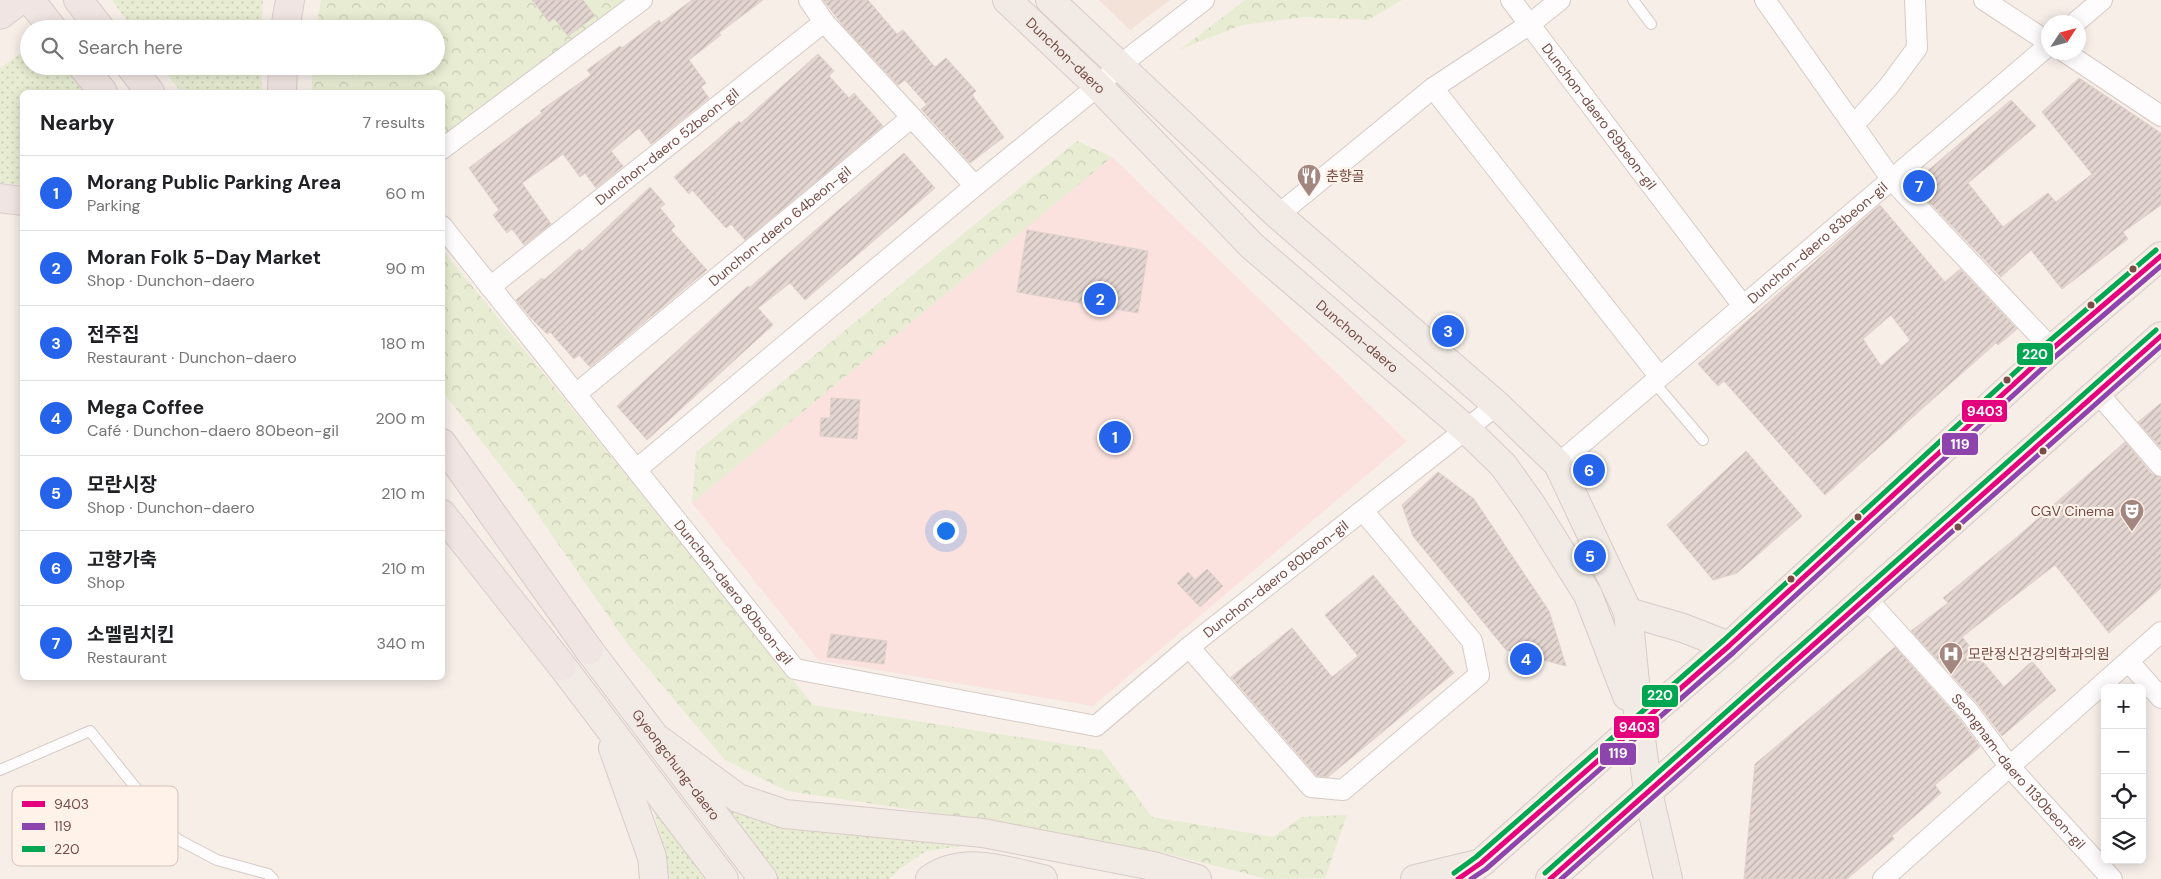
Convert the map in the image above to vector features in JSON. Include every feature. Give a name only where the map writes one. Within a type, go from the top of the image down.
[{"type":"highway","points":[[0,15],[20,0]]},
{"type":"highway","points":[[30,0],[46,20]]},
{"type":"highway","points":[[78,0],[94,20]]},
{"type":"highway","points":[[287,20],[290,0]]},
{"type":"highway","points":[[89,75],[101,90]]},
{"type":"highway","points":[[137,75],[148,90]]},
{"type":"highway","points":[[282,90],[283,75]]},
{"type":"highway","points":[[0,198],[20,200]]},
{"type":"highway","points":[[445,447],[589,650]]},
{"type":"highway","points":[[445,460],[502,529]]},
{"type":"highway","points":[[445,517],[562,666]]},
{"type":"highway","points":[[445,521],[462,537]]},
{"type":"main road","name":"Dunchon-daero","points":[[1007,0],[1098,86],[1252,246],[1467,430],[1502,465],[1531,504],[1588,596],[1639,723]]},
{"type":"main road","name":"Dunchon-daero","points":[[1050,0],[1278,215],[1497,405],[1558,464],[1628,612],[1648,792],[1668,879]]},
{"type":"main road","points":[[1458,879],[1481,863],[1729,646],[2052,349],[2161,256]]},
{"type":"main road","points":[[1550,879],[2161,336]]},
{"type":"main road","points":[[1628,612],[1683,628],[1729,646]]},
{"type":"main road","name":"Gyeongchung-daero","points":[[589,650],[763,879]]},
{"type":"main road","points":[[562,666],[724,879]]},
{"type":"main road","points":[[596,710],[635,805],[652,857],[654,879]]},
{"type":"main road","points":[[658,739],[738,798],[785,814],[983,833],[1153,866],[1197,879]]},
{"type":"main road","points":[[1415,879],[1481,863]]},
{"type":"main road","points":[[930,879],[942,871],[979,865],[1043,879]]},
{"type":"street","points":[[445,147],[642,0]]},
{"type":"street","points":[[809,0],[824,22],[975,186]]},
{"type":"street","points":[[637,469],[975,186],[1098,86],[1120,65],[1204,0]]},
{"type":"street","name":"Dunchon-daero 69beon-gil","points":[[1511,0],[1670,209]]},
{"type":"street","points":[[1278,215],[1434,88],[1530,24],[1560,0]]},
{"type":"street","points":[[1765,0],[1892,180],[2052,349]]},
{"type":"street","points":[[1854,125],[1890,86],[1917,48],[1914,0]]},
{"type":"street","points":[[1984,0],[2041,37]]},
{"type":"street","points":[[2084,15],[2102,0]]},
{"type":"street","name":"Dunchon-daero 52beon-gil","points":[[490,287],[824,22]]},
{"type":"street","name":"Dunchon-daero 83beon-gil","points":[[1558,464],[2041,52]]},
{"type":"street","points":[[2077,60],[2161,116]]},
{"type":"street","points":[[1434,88],[1547,232],[1656,379]]},
{"type":"street","name":"Dunchon-daero 64beon-gil","points":[[576,394],[911,118]]},
{"type":"street","name":"Dunchon-daero 83beon-gil","points":[[1670,209],[1743,306]]},
{"type":"street","name":"Dunchon-daero 80beon-gil","points":[[445,230],[795,669],[1096,726],[1189,647],[1364,512],[1497,405]]},
{"type":"street","points":[[2097,392],[2161,466]]},
{"type":"street","name":"Dunchon-daero 80beon-gil","points":[[1189,647],[1311,787],[1343,790],[1479,675],[1472,641],[1364,512]]},
{"type":"street","name":"Seongnam-daero 1130beon-gil","points":[[1866,598],[1969,712],[2009,766],[2112,879]]},
{"type":"street","points":[[1890,877],[2009,766],[2161,632]]},
{"type":"street","points":[[2129,662],[2161,698]]},
{"type":"lane","points":[[1633,0],[1651,24]]},
{"type":"lane","points":[[1656,379],[1703,440]]},
{"type":"lane","points":[[0,770],[90,731],[134,786]]},
{"type":"lane","points":[[178,840],[217,860],[268,874],[273,879]]},
{"type":"shaded area","points":[[1099,0],[1170,0],[1130,30]]},
{"type":"shaded area","points":[[1112,157],[1407,441],[1093,706],[818,660],[692,503]]},
{"type":"green space","points":[[112,0],[263,0],[262,20],[126,20]]},
{"type":"green space","points":[[321,0],[629,0],[445,147],[445,90],[312,90],[312,75],[445,75],[445,20],[318,20]]},
{"type":"green space","points":[[1245,0],[1402,0],[1368,20],[1304,17],[1242,25],[1181,49]]},
{"type":"green space","points":[[20,54],[20,75],[74,75],[85,90],[20,90],[20,185],[0,183],[0,68]]},
{"type":"green space","points":[[168,75],[261,75],[263,90],[179,90]]},
{"type":"green space","points":[[1077,141],[1112,157],[692,503],[696,452]]},
{"type":"green space","points":[[445,253],[813,705],[1102,750],[1152,817],[1273,837],[1302,817],[1347,815],[1325,878],[1268,879],[1160,852],[982,820],[787,791],[725,760],[629,646],[529,502],[445,395]]},
{"type":"green space","points":[[713,793],[799,829],[826,826],[978,844],[926,851],[889,879],[777,879]]},
{"type":"green space","points":[[650,794],[714,879],[669,879],[668,867]]},
{"type":"building","points":[[532,0],[583,0],[595,16],[568,36],[554,18],[549,22]]},
{"type":"building","points":[[692,0],[763,0],[719,33],[721,35],[689,60],[706,83],[701,87],[709,98],[651,144],[639,128],[611,151],[623,166],[596,188],[585,173],[580,177],[563,154],[522,183],[551,224],[524,245],[512,229],[507,233],[493,215],[499,210],[469,168],[542,113],[540,111],[591,75],[587,70],[620,46],[622,48],[659,20],[661,23]]},
{"type":"building","points":[[823,0],[868,0],[897,34],[903,30],[935,67],[946,58],[976,91],[972,95],[1004,137],[970,163],[921,109],[927,105],[905,80],[898,85],[845,28]]},
{"type":"building","points":[[818,54],[834,71],[829,76],[849,98],[854,93],[883,126],[745,240],[731,224],[726,228],[692,190],[689,194],[674,177],[739,121],[741,123]]},
{"type":"building","points":[[2079,78],[2161,133],[2161,205],[2123,232],[2128,239],[2062,289],[2031,250],[2001,277],[1912,184],[2011,100],[2036,126],[1968,183],[2003,227],[2048,193],[2056,202],[2092,174],[2042,112]]},
{"type":"building","points":[[904,153],[935,188],[805,300],[790,283],[758,308],[773,325],[647,440],[617,406],[748,286],[749,288]]},
{"type":"building","points":[[650,187],[665,204],[660,208],[675,226],[671,230],[707,270],[590,367],[579,355],[574,359],[550,332],[547,334],[531,318],[516,300],[542,278],[544,280],[579,249],[582,251]]},
{"type":"building","points":[[1880,205],[1945,282],[1960,269],[2017,329],[1998,345],[1996,343],[1825,495],[1724,381],[1718,386],[1698,364]],"holes":[[[1891,315],[1910,340],[1881,366],[1863,339]]]},
{"type":"building","points":[[1027,230],[1148,251],[1138,313],[1017,292]]},
{"type":"building","points":[[831,398],[860,400],[857,439],[820,436],[821,418],[830,418]]},
{"type":"building","points":[[2161,403],[2161,448],[2138,422]]},
{"type":"building","points":[[2125,442],[2152,474],[2161,478],[2161,588],[2109,633],[2055,565],[1962,637],[2004,687],[2032,661],[2056,690],[2002,736],[1978,704],[1911,631],[1948,603],[1943,598],[2017,537]]},
{"type":"building","points":[[1746,451],[1802,516],[1737,573],[1713,580],[1667,525]]},
{"type":"building","points":[[1438,472],[1474,499],[1549,611],[1566,666],[1506,650],[1413,536],[1402,505]]},
{"type":"building","points":[[1207,569],[1223,586],[1200,607],[1177,583],[1188,572],[1195,580]]},
{"type":"building","points":[[1373,575],[1454,673],[1328,777],[1317,776],[1231,677],[1292,628],[1332,677],[1358,656],[1325,615]]},
{"type":"building","points":[[831,634],[887,641],[884,664],[827,657]]},
{"type":"building","points":[[1895,647],[1960,720],[1980,747],[1935,785],[1941,793],[1892,836],[1894,839],[1847,879],[1744,879],[1755,764]]},
{"type":"transit line","name":"220","points":[[1454,873],[1476,857],[1724,640],[2047,343],[2156,250]]},
{"type":"transit line","name":"9403","points":[[1458,879],[1481,863],[1729,646],[2052,349],[2161,256]]},
{"type":"transit line","name":"119","points":[[1471,879],[1486,869],[1734,652],[2057,355],[2161,266]]},
{"type":"transit line","name":"220","points":[[1545,873],[2156,330]]},
{"type":"transit line","name":"9403","points":[[1550,879],[2161,336]]},
{"type":"transit line","name":"119","points":[[1561,879],[2161,346]]},
{"type":"place","name":"소멜림치킨","points":[[1919,186]]},
{"type":"place","name":"춘향골","points":[[1309,197]]},
{"type":"place","name":"Moran Folk 5-Day Market","points":[[1100,299]]},
{"type":"place","name":"전주집","points":[[1448,331]]},
{"type":"place","name":"Morang Public Parking Area","points":[[1115,437]]},
{"type":"place","name":"고향가축","points":[[1589,470]]},
{"type":"place","name":"CGV Cinema","points":[[2132,532]]},
{"type":"place","name":"모란시장","points":[[1590,556]]},
{"type":"place","name":"Mega Coffee","points":[[1526,659]]},
{"type":"place","name":"모란정신건강의학과의원","points":[[1951,675]]}]
